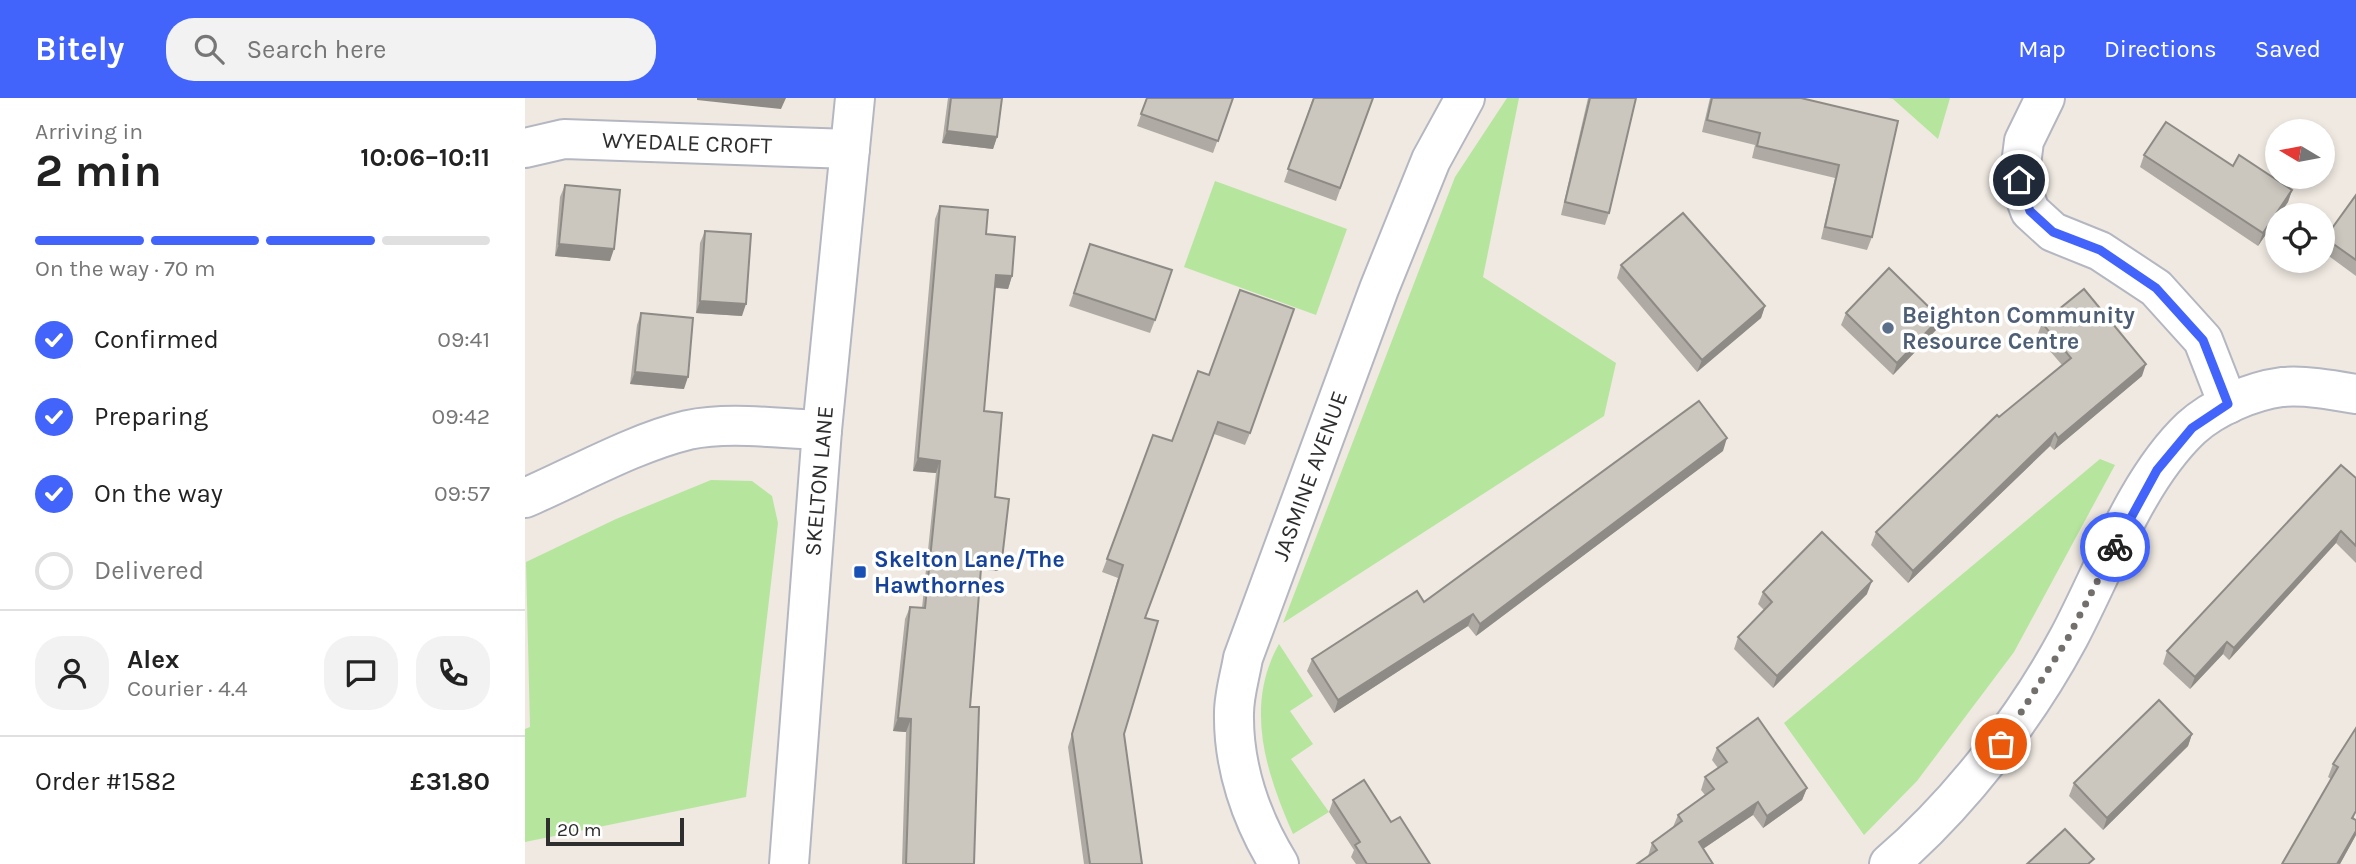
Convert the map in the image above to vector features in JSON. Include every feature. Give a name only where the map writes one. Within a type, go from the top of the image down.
[{"type":"street","name":"SKELTON LANE","points":[[789,864],[823,429],[855,98]]},
{"type":"street","name":"JASMINE AVENUE","points":[[1279,864],[1267,844],[1244,790],[1236,745],[1234,711],[1243,658],[1384,276],[1431,160],[1465,98]]},
{"type":"street","points":[[2045,98],[2024,141],[2019,180],[2030,211],[2053,232],[2100,250],[2156,288],[2203,340],[2228,404]]},
{"type":"street","name":"WYEDALE CROFT","points":[[525,148],[563,139],[850,149]]},
{"type":"street","points":[[1889,864],[1963,792],[2001,744],[2067,640],[2157,470],[2192,428],[2228,404],[2281,387],[2356,394]]},
{"type":"street","points":[[525,498],[647,445],[689,430],[823,429]]},
{"type":"green space","points":[[1507,98],[1519,98],[1483,277],[1616,363],[1604,416],[1283,623],[1455,177]]},
{"type":"green space","points":[[1888,98],[1950,98],[1938,139],[1893,99]]},
{"type":"green space","points":[[1215,181],[1347,229],[1316,315],[1184,267]]},
{"type":"green space","points":[[2100,459],[2115,465],[2014,652],[1917,781],[1864,835],[1784,723]]},
{"type":"green space","points":[[711,480],[752,481],[772,496],[778,523],[746,797],[525,842],[525,729],[530,727],[526,562],[616,519]]},
{"type":"green space","points":[[1279,644],[1313,696],[1290,711],[1313,744],[1291,759],[1329,812],[1293,834],[1267,763],[1261,715],[1268,667]]},
{"type":"building","points":[[951,98],[1002,98],[997,137],[947,131]]},
{"type":"building","points":[[1147,98],[1233,98],[1218,141],[1141,114]]},
{"type":"building","points":[[1314,98],[1373,98],[1340,188],[1288,169]]},
{"type":"building","points":[[1590,98],[1636,98],[1609,213],[1565,202]]},
{"type":"building","points":[[1712,98],[1801,98],[1898,121],[1872,237],[1825,227],[1839,165],[1757,146],[1760,133],[1707,120]]},
{"type":"building","points":[[2166,122],[2233,166],[2239,155],[2265,172],[2265,189],[2292,190],[2283,203],[2265,203],[2263,233],[2144,155]]},
{"type":"building","points":[[565,185],[620,190],[614,249],[559,244]]},
{"type":"building","points":[[2356,195],[2356,260],[2335,245],[2335,224]]},
{"type":"building","points":[[940,206],[988,210],[986,234],[1015,237],[1012,276],[996,275],[984,411],[1002,413],[995,497],[1009,499],[1002,559],[982,556],[970,707],[979,707],[974,864],[906,864],[911,719],[898,718],[910,607],[925,608],[940,461],[918,458]]},
{"type":"building","points":[[1683,213],[1765,306],[1702,360],[1621,265]]},
{"type":"building","points":[[705,231],[751,234],[746,304],[700,301]]},
{"type":"building","points":[[1090,244],[1172,270],[1155,320],[1074,293]]},
{"type":"building","name":"Beighton Community Resource Centre","points":[[1889,268],[1940,318],[1897,363],[1846,313]]},
{"type":"building","points":[[2084,289],[2146,364],[2058,438],[2055,433],[1913,571],[1876,532],[1997,415],[1999,417],[2071,358],[2042,323]]},
{"type":"building","points":[[1240,290],[1294,309],[1250,433],[1218,422],[1145,618],[1158,621],[1124,734],[1142,864],[1090,864],[1072,734],[1123,565],[1107,559],[1153,435],[1172,441],[1198,371],[1209,375]]},
{"type":"building","points":[[641,313],[693,318],[688,377],[635,372]]},
{"type":"building","points":[[1699,401],[1727,438],[1480,624],[1473,614],[1338,700],[1312,659],[1417,591],[1424,602]]},
{"type":"building","points":[[2341,465],[2356,478],[2356,546],[2341,531],[2234,648],[2227,642],[2195,677],[2167,651]]},
{"type":"building","points":[[1822,532],[1872,581],[1777,676],[1738,637],[1772,602],[1763,592]]},
{"type":"building","points":[[2159,700],[2192,734],[2107,818],[2074,783]]},
{"type":"building","points":[[1758,718],[1807,788],[1767,816],[1758,802],[1699,842],[1713,864],[1637,864],[1657,850],[1652,843],[1682,821],[1678,815],[1714,789],[1705,777],[1727,762],[1717,748]]},
{"type":"building","points":[[2356,728],[2356,811],[2352,818],[2356,820],[2356,831],[2337,864],[2282,864],[2338,767],[2333,764]]},
{"type":"building","points":[[1364,780],[1391,822],[1400,817],[1430,864],[1367,864],[1355,845],[1360,842],[1333,800]]},
{"type":"building","points":[[2065,829],[2094,859],[2088,864],[2027,864]]},
{"type":"way so far","points":[[2001,744],[2067,640],[2115,547]]},
{"type":"place","name":"Beighton Community Resource Centre","points":[[1888,328]]},
{"type":"place","name":"Skelton Lane/The Hawthornes","points":[[860,572]]},
{"type":"route","points":[[2019,180],[2030,211],[2053,232],[2100,250],[2156,288],[2203,340],[2228,404],[2192,428],[2157,470],[2115,547]]}]
